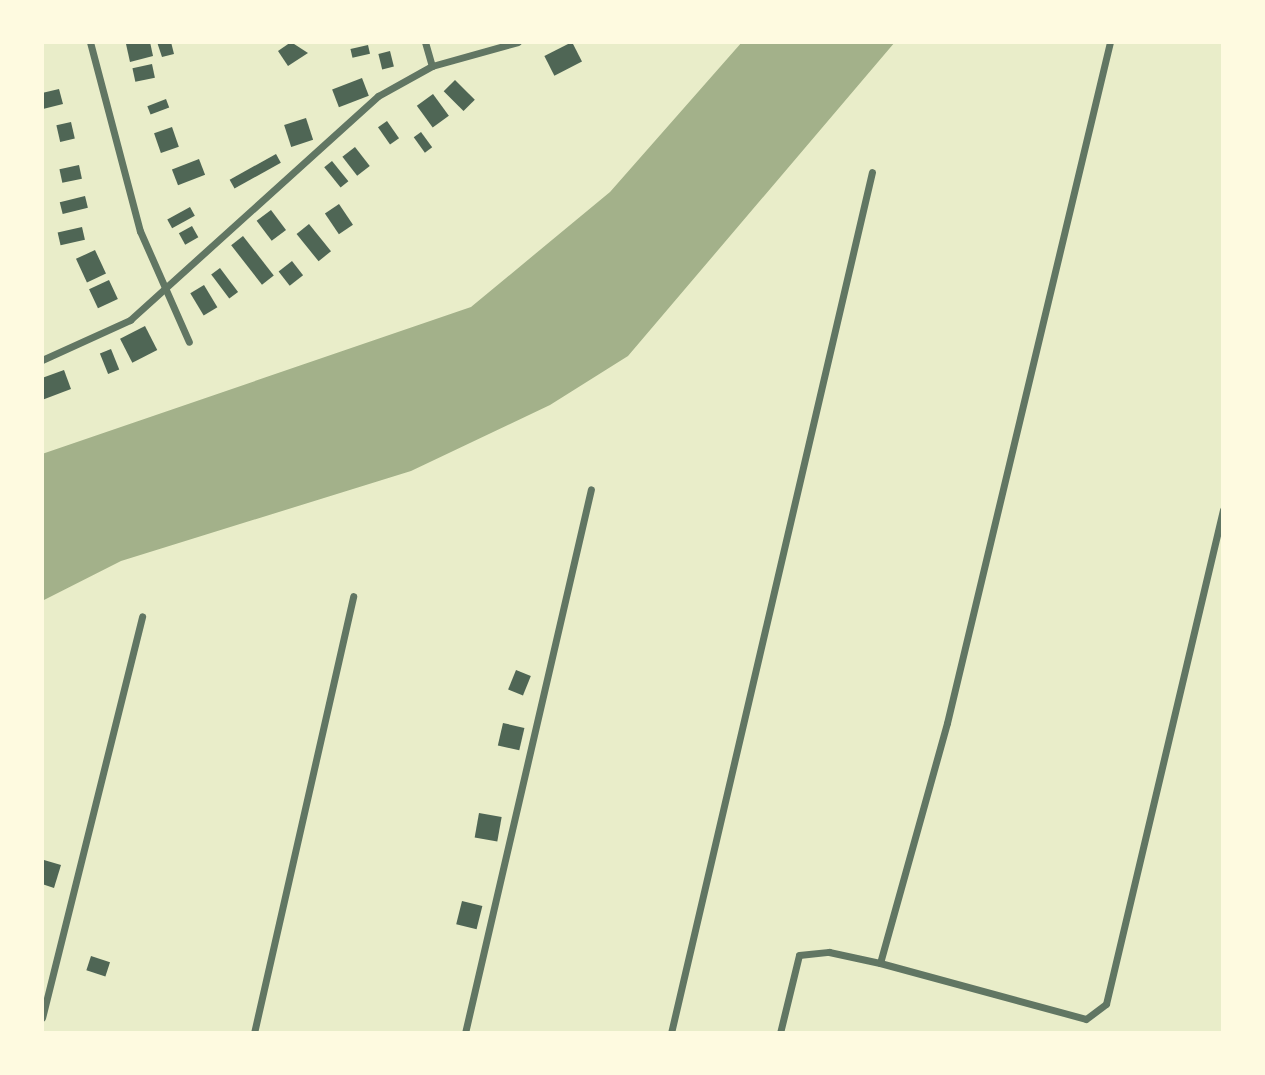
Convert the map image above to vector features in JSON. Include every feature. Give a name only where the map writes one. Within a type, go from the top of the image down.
[{"type":"street","points":[[90,42],[162,288],[189,342]]},
{"type":"street","points":[[425,42],[432,66]]},
{"type":"street","points":[[42,360],[130,320],[378,96],[432,66],[518,42]]},
{"type":"street","points":[[880,963],[947,723],[1110,42]]},
{"type":"street","points":[[671,1033],[872,172]]},
{"type":"street","points":[[465,1033],[591,489]]},
{"type":"street","points":[[780,1033],[799,955],[829,952],[1086,1019],[1106,1004],[1223,510]]},
{"type":"street","points":[[254,1033],[353,596]]},
{"type":"street","points":[[42,1018],[142,616]]},
{"type":"shaded area","points":[[742,42],[895,42],[628,356],[550,405],[411,471],[121,561],[42,601],[42,454],[471,307],[610,192]]},
{"type":"building","points":[[150,42],[153,56],[130,62],[126,44]]},
{"type":"building","points":[[157,42],[171,42],[174,54],[162,57]]},
{"type":"building","points":[[291,42],[308,53],[288,66],[278,51]]},
{"type":"building","points":[[572,42],[582,62],[554,76],[544,56]]},
{"type":"building","points":[[368,45],[370,54],[352,58],[350,49]]},
{"type":"building","points":[[390,51],[394,67],[382,69],[378,54]]},
{"type":"building","points":[[152,64],[155,78],[135,82],[132,68]]},
{"type":"building","points":[[362,78],[369,96],[339,107],[332,89]]},
{"type":"building","points":[[455,80],[475,100],[463,111],[444,91]]},
{"type":"building","points":[[59,89],[63,104],[43,109],[42,93]]},
{"type":"building","points":[[433,94],[449,116],[433,128],[417,106]]},
{"type":"building","points":[[166,99],[169,107],[151,115],[147,106]]},
{"type":"building","points":[[306,118],[313,140],[291,147],[284,125]]},
{"type":"building","points":[[387,121],[399,138],[390,145],[378,127]]},
{"type":"building","points":[[71,122],[75,139],[60,142],[56,125]]},
{"type":"building","points":[[172,127],[179,147],[161,153],[154,133]]},
{"type":"building","points":[[421,132],[432,147],[425,153],[414,137]]},
{"type":"building","points":[[355,147],[370,166],[357,176],[342,157]]},
{"type":"building","points":[[276,154],[281,163],[234,188],[230,180]]},
{"type":"building","points":[[199,159],[205,175],[178,185],[172,169]]},
{"type":"building","points":[[332,161],[348,181],[341,187],[324,167]]},
{"type":"building","points":[[79,165],[82,179],[62,183],[59,169]]},
{"type":"building","points":[[85,196],[88,208],[63,214],[60,202]]},
{"type":"building","points":[[339,204],[353,225],[339,234],[325,214]]},
{"type":"building","points":[[190,207],[195,216],[172,228],[167,220]]},
{"type":"building","points":[[271,210],[286,230],[272,241],[257,221]]},
{"type":"building","points":[[309,224],[331,251],[319,261],[297,234]]},
{"type":"building","points":[[192,226],[198,237],[185,245],[179,233]]},
{"type":"building","points":[[82,227],[85,240],[61,245],[58,233]]},
{"type":"building","points":[[243,236],[274,275],[262,285],[231,245]]},
{"type":"building","points":[[95,250],[106,274],[87,282],[76,259]]},
{"type":"building","points":[[292,261],[303,275],[290,286],[279,271]]},
{"type":"building","points":[[220,268],[238,292],[229,299],[211,275]]},
{"type":"building","points":[[109,280],[118,299],[98,308],[89,289]]},
{"type":"building","points":[[204,285],[217,307],[204,316],[190,293]]},
{"type":"building","points":[[145,326],[157,350],[132,363],[120,339]]},
{"type":"building","points":[[111,349],[119,369],[108,374],[100,353]]},
{"type":"building","points":[[64,370],[71,389],[42,400],[42,378]]},
{"type":"building","points":[[516,670],[531,676],[523,695],[508,689]]},
{"type":"building","points":[[503,723],[524,728],[519,750],[498,745]]},
{"type":"building","points":[[479,813],[502,817],[497,842],[475,838]]},
{"type":"building","points":[[44,860],[61,865],[54,888],[42,884]]},
{"type":"building","points":[[462,901],[482,906],[477,929],[456,924]]},
{"type":"building","points":[[91,956],[110,962],[105,976],[86,970]]}]
